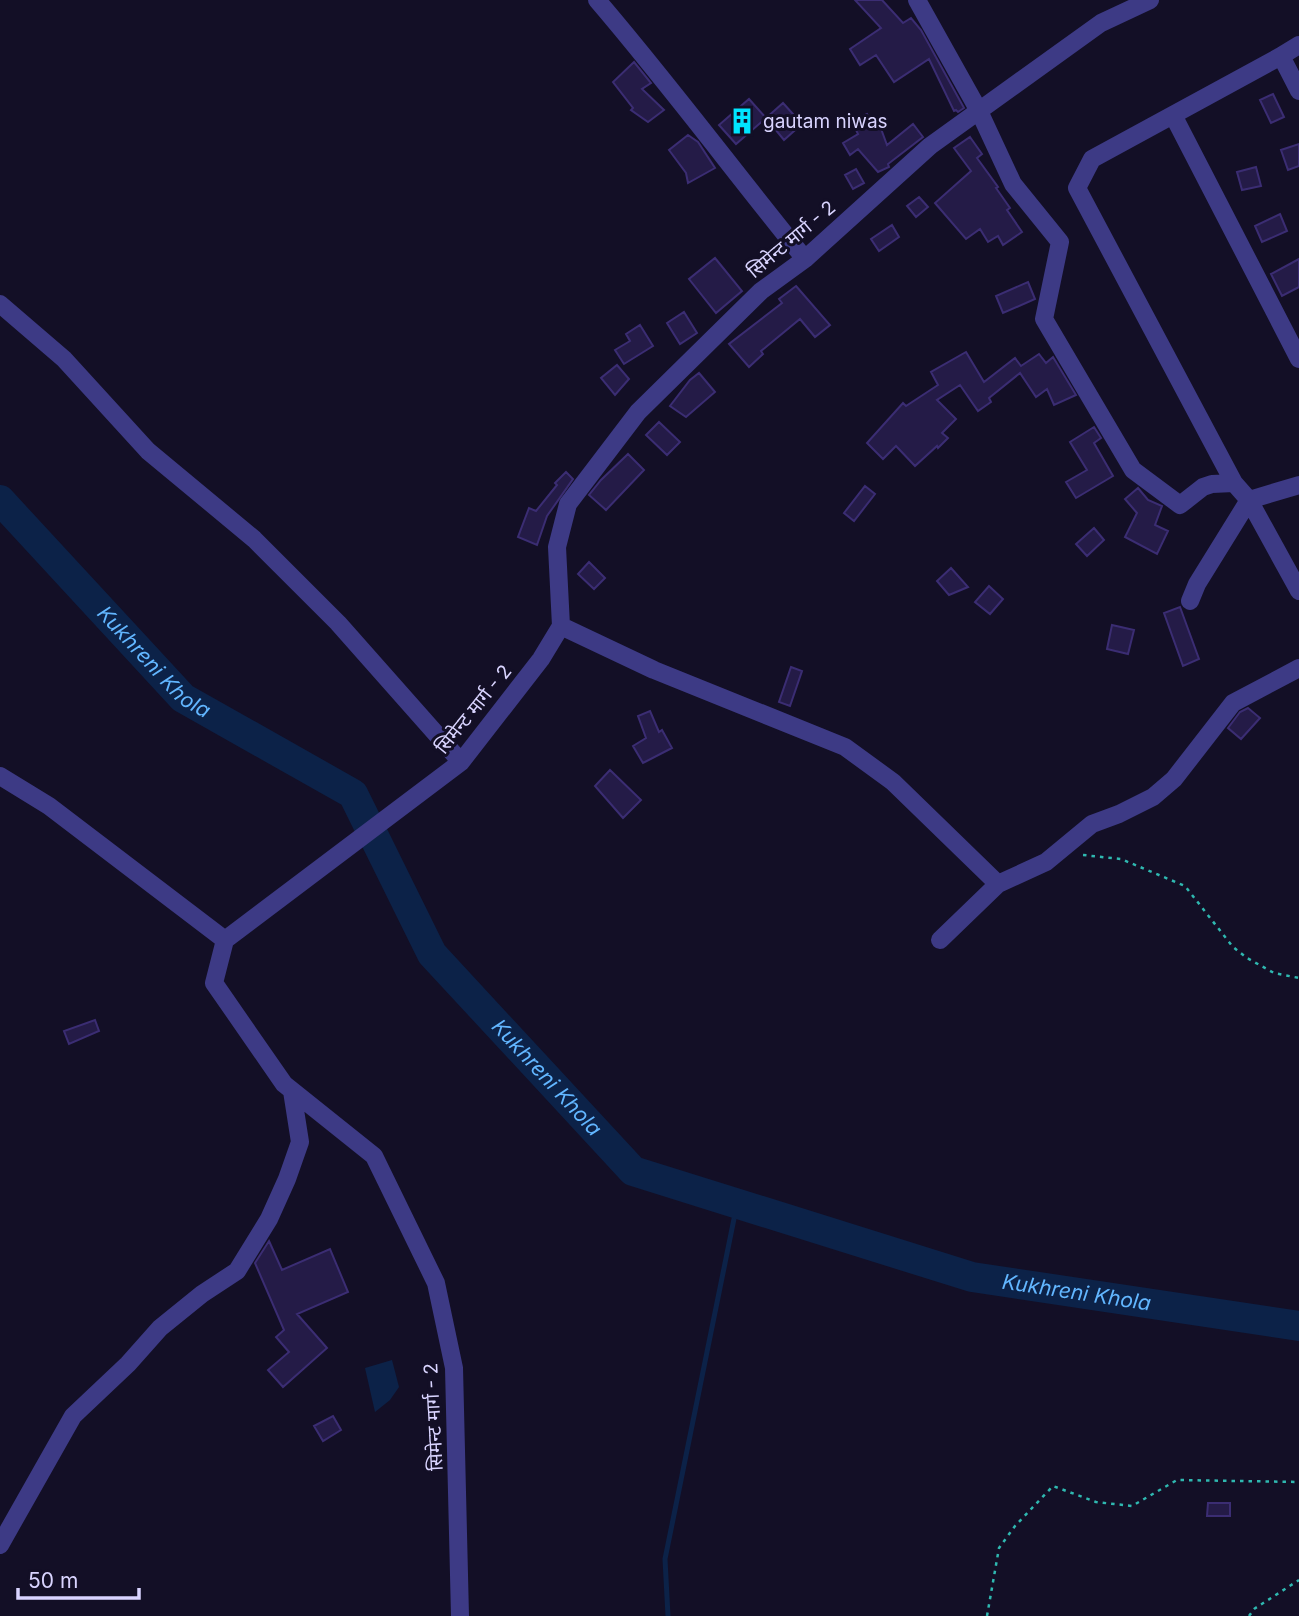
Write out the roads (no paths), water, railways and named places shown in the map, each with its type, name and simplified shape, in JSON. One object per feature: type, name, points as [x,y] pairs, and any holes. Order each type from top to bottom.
[{"type":"street","points":[[597,0],[651,63],[805,259]]},
{"type":"street","points":[[917,0],[979,111],[1013,184],[1060,242],[1044,319],[1133,470],[1180,505],[1203,487],[1234,483]]},
{"type":"street","name":"सिमेन्ट मार्ग - 2","points":[[460,1616],[454,1368],[436,1283],[374,1156],[284,1084],[214,983],[225,940],[461,762],[541,659],[561,626],[557,547],[568,504],[638,412],[761,291],[805,259],[930,146],[1101,23],[1150,0]]},
{"type":"street","points":[[1299,45],[1092,159],[1077,188],[1234,483],[1249,500],[1299,591]]},
{"type":"street","points":[[1281,55],[1299,91]]},
{"type":"street","points":[[1173,115],[1299,359]]},
{"type":"street","points":[[0,304],[64,359],[148,451],[254,539],[338,623],[461,762]]},
{"type":"street","points":[[1190,601],[1197,584],[1249,500],[1299,485]]},
{"type":"street","points":[[561,626],[654,670],[845,747],[893,782],[998,884]]},
{"type":"street","points":[[940,940],[998,884],[1046,863],[1092,824],[1153,797],[1174,779],[1233,703],[1299,668]]},
{"type":"street","points":[[0,776],[49,806],[225,940]]},
{"type":"street","points":[[0,1545],[73,1416],[128,1364],[160,1328],[202,1294],[237,1272],[269,1219],[300,1142],[292,1091]]},
{"type":"water","points":[[392,1360],[399,1387],[390,1400],[375,1412],[365,1368]]},
{"type":"waterway","name":"Kukhreni Khola","points":[[0,500],[183,698],[353,794],[432,954],[633,1171],[972,1277],[1299,1326]]},
{"type":"waterway","points":[[668,1616],[665,1559],[737,1204]]},
{"type":"place","name":"gautam niwas","points":[[742,121]]}]
